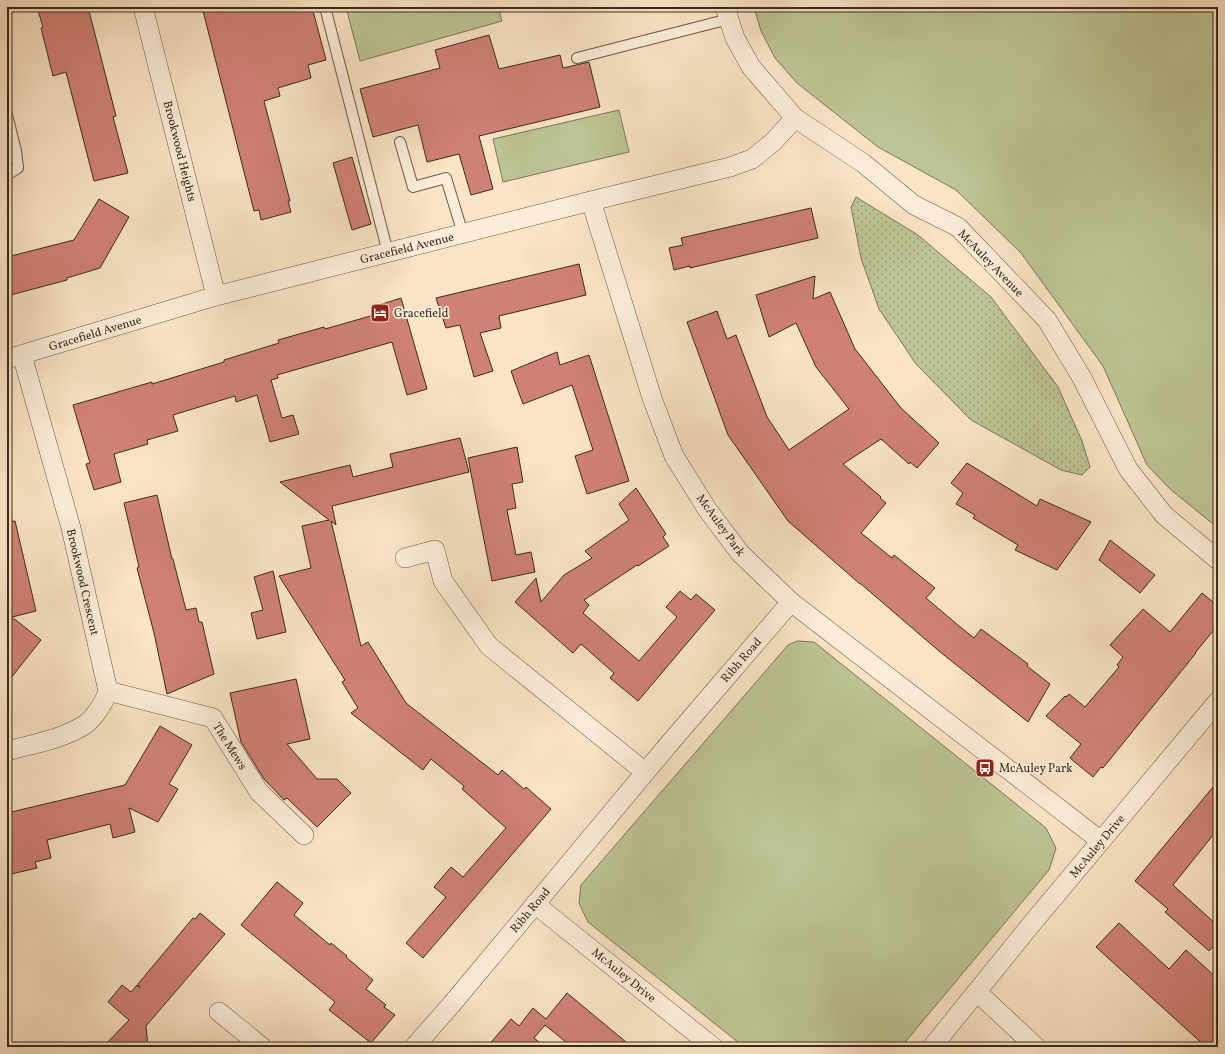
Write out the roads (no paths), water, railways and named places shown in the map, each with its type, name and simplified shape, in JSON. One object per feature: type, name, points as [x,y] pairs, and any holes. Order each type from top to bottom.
[{"type":"street","name":"Brookwood Heights","points":[[143,7],[216,296]]},
{"type":"street","name":"McAuley Avenue","points":[[727,13],[735,38],[751,67],[795,118],[863,163],[914,205],[958,227],[1047,320],[1082,378],[1128,469],[1164,515],[1218,560]]},
{"type":"street","name":"Gracefield Avenue","points":[[14,357],[216,296],[730,167],[752,159],[773,142],[795,118]]},
{"type":"street","name":"McAuley Park","points":[[591,201],[652,398],[674,456],[707,510],[740,553],[791,602],[1101,841]]},
{"type":"street","name":"Brookwood Crescent","points":[[14,357],[71,528],[108,691]]},
{"type":"street","points":[[405,558],[435,550],[443,581],[490,646],[645,772]]},
{"type":"street","name":"Ribh Road","points":[[414,1047],[645,772],[791,602]]},
{"type":"street","points":[[7,751],[61,736],[87,723],[105,701],[108,691]]},
{"type":"street","name":"The Mews","points":[[108,691],[213,718],[259,792],[304,835]]},
{"type":"street","name":"McAuley Drive","points":[[932,1047],[1218,701]]},
{"type":"street","name":"McAuley Drive","points":[[535,904],[713,1047]]},
{"type":"street","points":[[977,992],[1036,1047]]},
{"type":"street","points":[[219,1012],[262,1047]]},
{"type":"lane","points":[[325,7],[388,252]]},
{"type":"lane","points":[[577,58],[727,13]]},
{"type":"lane","points":[[7,115],[16,151],[18,168],[7,175]]},
{"type":"lane","points":[[400,142],[413,187],[446,178],[463,234]]},
{"type":"place","name":"Gracefield","points":[[380,313]]},
{"type":"place","name":"McAuley Park","points":[[985,768]]}]
